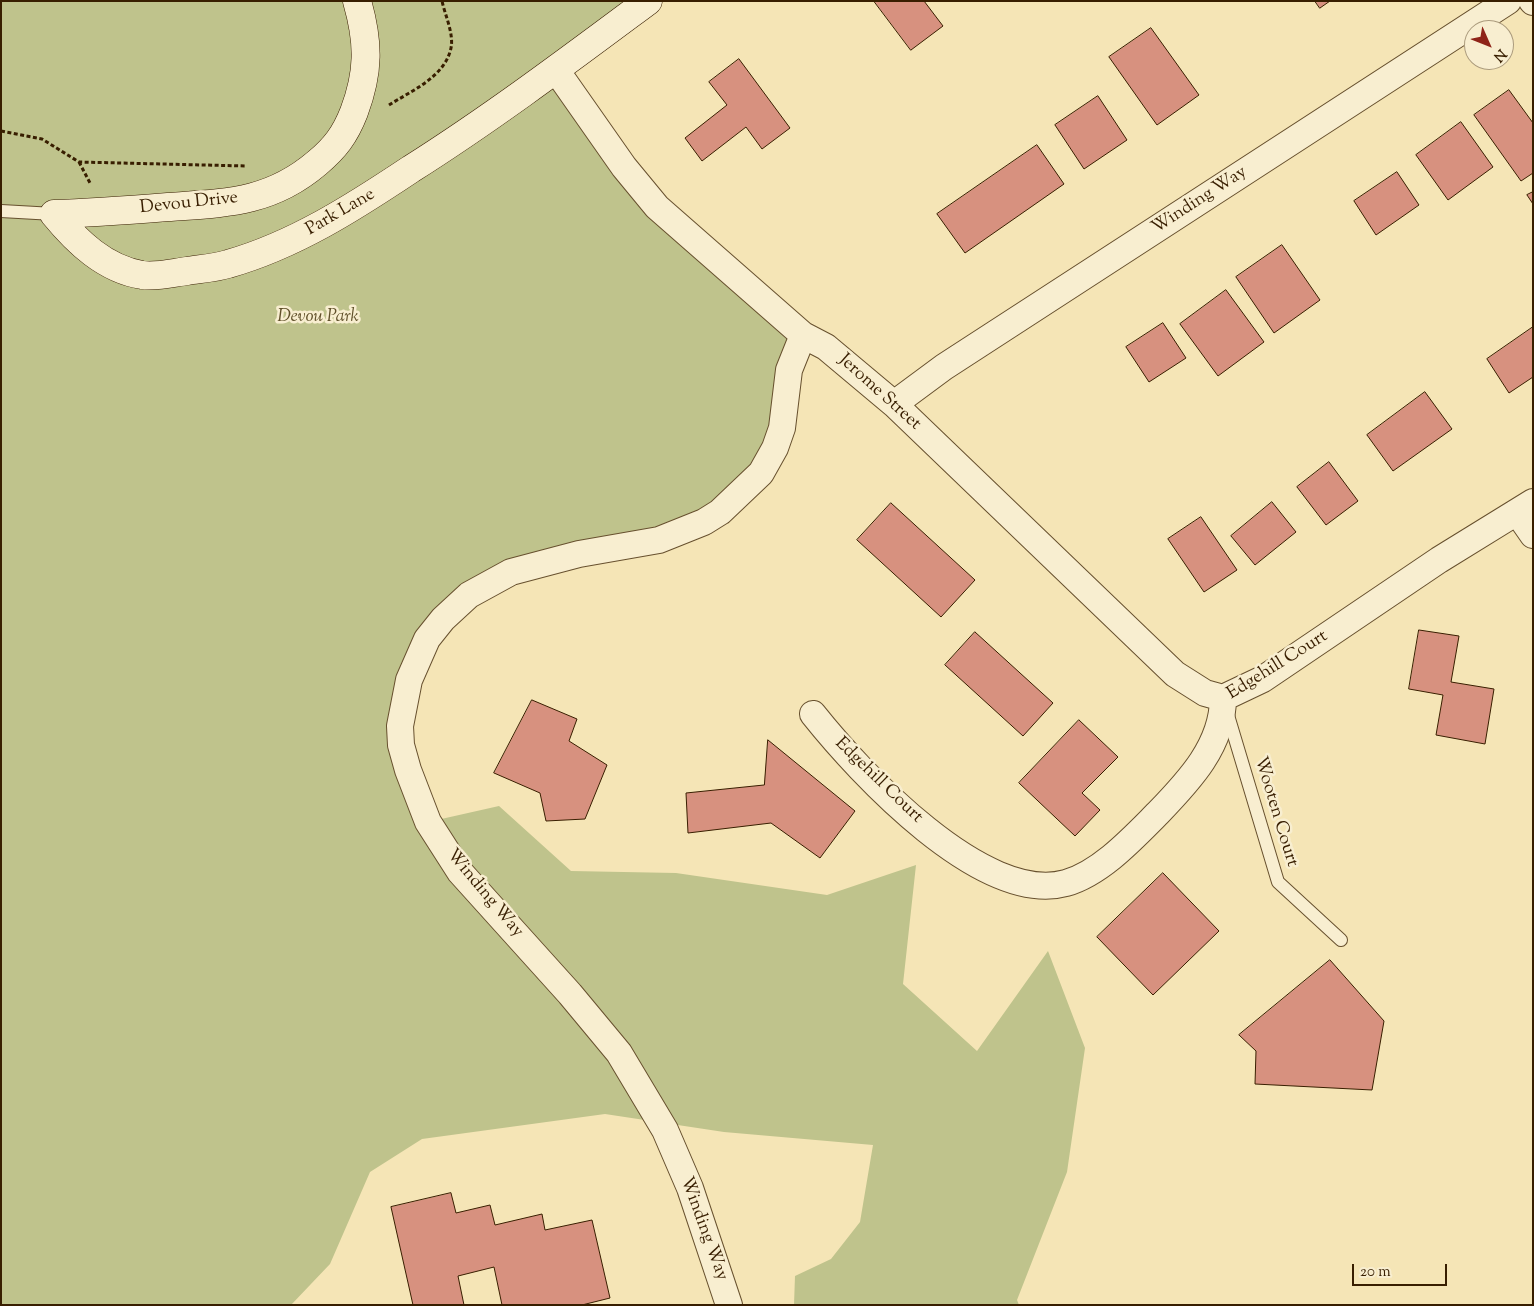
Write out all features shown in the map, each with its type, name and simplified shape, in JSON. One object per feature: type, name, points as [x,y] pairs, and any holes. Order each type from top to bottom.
[{"type":"street","name":"Devou Drive","points":[[54,214],[230,202],[272,192],[297,180],[336,146],[348,129],[362,92],[367,66],[361,15],[357,1]]},
{"type":"street","name":"Park Lane","points":[[54,214],[87,250],[109,263],[141,275],[155,276],[226,265],[267,251],[298,238],[379,190],[474,129],[648,1]]},
{"type":"street","name":"Winding Way","points":[[894,404],[944,367],[1508,1]]},
{"type":"street","name":"Jerome Street","points":[[556,70],[624,167],[657,207],[803,335],[826,346],[894,404],[1176,674],[1205,693],[1223,698]]},
{"type":"street","name":"Winding Way","points":[[729,1305],[690,1188],[665,1130],[619,1053],[570,994],[460,872],[428,822],[408,770],[401,745],[400,726],[409,680],[428,639],[443,619],[469,595],[511,572],[579,554],[659,540],[704,522],[720,512],[761,473],[775,448],[782,428],[789,370],[803,335]]},
{"type":"street","name":"Edgehill Court","points":[[813,714],[834,741],[892,800],[968,860],[994,874],[1035,886],[1064,883],[1080,878],[1124,847],[1186,784],[1210,750],[1223,715],[1223,698],[1263,679],[1439,560],[1525,507]]},
{"type":"street","points":[[1525,507],[1533,535]]},
{"type":"lane","points":[[1,211],[54,214]]},
{"type":"lane","name":"Wooten Court","points":[[1223,698],[1278,882],[1341,940]]},
{"type":"path","points":[[385,107],[429,80],[447,59],[451,46],[442,1]]},
{"type":"path","points":[[1,131],[42,139],[79,162],[251,166]]},
{"type":"path","points":[[79,162],[92,187]]},
{"type":"green space","name":"Devou Park","points":[[1,1],[648,1],[556,70],[624,167],[803,335],[782,428],[720,512],[579,554],[443,619],[400,726],[428,822],[499,806],[571,871],[676,873],[827,895],[916,865],[903,984],[977,1051],[1048,951],[1085,1048],[1067,1172],[1017,1300],[1019,1305],[794,1305],[795,1276],[831,1259],[860,1222],[873,1145],[724,1132],[605,1114],[422,1139],[370,1172],[330,1264],[291,1305],[1,1305]]},
{"type":"building","points":[[874,1],[924,1],[943,26],[911,50]]},
{"type":"building","points":[[1315,1],[1330,1],[1320,8]]},
{"type":"building","points":[[1151,28],[1199,95],[1157,125],[1109,57]]},
{"type":"building","points":[[739,59],[790,128],[762,149],[746,127],[702,161],[685,138],[727,105],[709,82]]},
{"type":"building","points":[[1509,90],[1533,123],[1533,173],[1521,181],[1474,115]]},
{"type":"building","points":[[1098,96],[1127,140],[1084,169],[1055,125]]},
{"type":"building","points":[[1461,122],[1493,167],[1448,200],[1416,155]]},
{"type":"building","points":[[1037,145],[1064,184],[965,253],[937,214]]},
{"type":"building","points":[[1397,172],[1419,205],[1376,235],[1354,201]]},
{"type":"building","points":[[1533,192],[1533,204],[1527,195]]},
{"type":"building","points":[[1282,245],[1320,300],[1274,333],[1236,277]]},
{"type":"building","points":[[1226,290],[1264,342],[1218,376],[1180,324]]},
{"type":"building","points":[[1163,323],[1186,358],[1149,382],[1126,347]]},
{"type":"building","points":[[1533,327],[1533,377],[1509,393],[1487,359]]},
{"type":"building","points":[[1425,392],[1452,429],[1393,471],[1367,435]]},
{"type":"building","points":[[1329,462],[1358,501],[1326,525],[1297,487]]},
{"type":"building","points":[[1272,502],[1296,532],[1255,565],[1231,536]]},
{"type":"building","points":[[891,503],[975,580],[941,617],[857,540]]},
{"type":"building","points":[[1201,517],[1237,570],[1204,592],[1168,539]]},
{"type":"building","points":[[1419,630],[1459,636],[1451,682],[1494,689],[1485,744],[1436,735],[1443,695],[1409,689]]},
{"type":"building","points":[[975,632],[1053,703],[1023,736],[945,665]]},
{"type":"building","points":[[532,700],[577,719],[569,741],[607,765],[585,819],[546,821],[540,793],[494,773]]},
{"type":"building","points":[[1079,720],[1118,757],[1082,793],[1100,810],[1075,836],[1019,783]]},
{"type":"building","points":[[768,740],[855,811],[820,858],[771,823],[688,833],[686,793],[764,785]]},
{"type":"building","points":[[1163,873],[1219,931],[1153,995],[1097,937]]},
{"type":"building","points":[[1330,960],[1384,1021],[1372,1090],[1255,1084],[1256,1051],[1239,1035]]},
{"type":"building","points":[[451,1193],[456,1213],[490,1205],[495,1225],[542,1214],[545,1230],[592,1220],[610,1298],[582,1305],[502,1305],[494,1267],[458,1276],[464,1305],[413,1305],[391,1207]]}]
